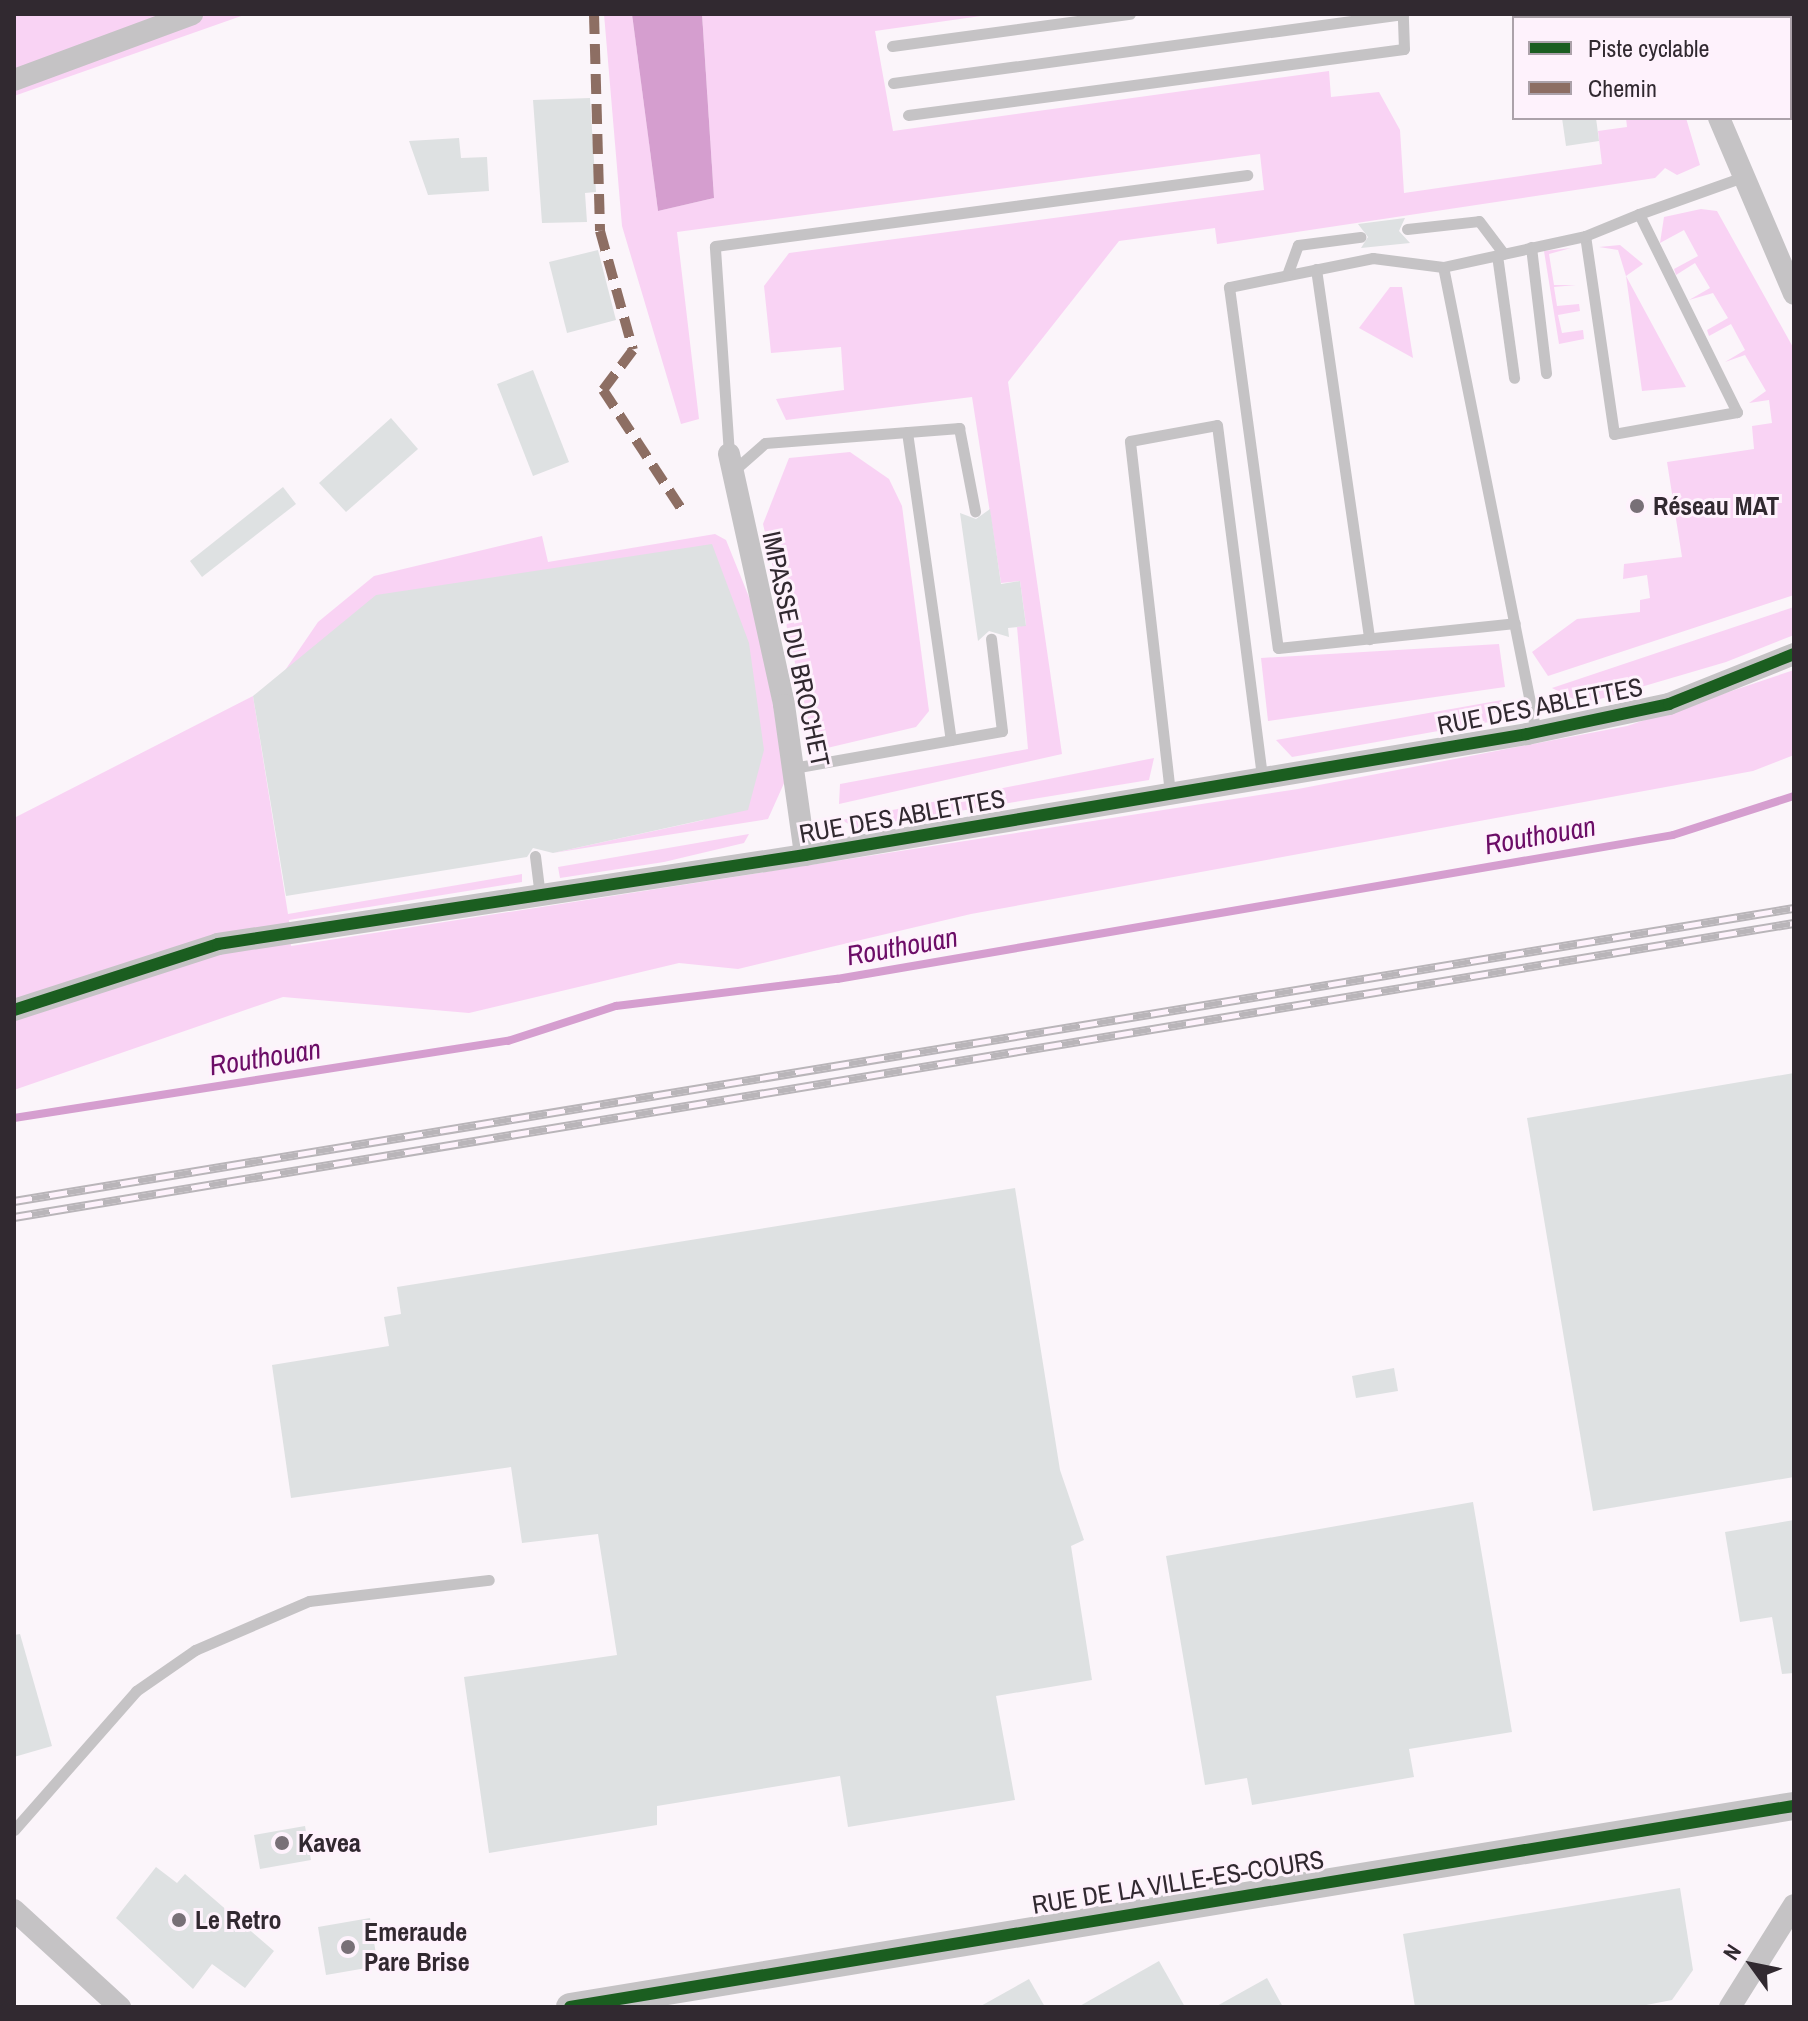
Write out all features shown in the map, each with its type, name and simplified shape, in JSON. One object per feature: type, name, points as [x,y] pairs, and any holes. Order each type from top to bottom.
[{"type":"street","points":[[14,80],[192,14]]},
{"type":"street","points":[[1720,120],[1740,178],[1794,294]]},
{"type":"street","name":"IMPASSE DU BROCHET","points":[[730,463],[793,768],[805,855]]},
{"type":"street","name":"RUE DES ABLETTES","points":[[14,1010],[218,944],[805,855],[1536,732],[1669,704],[1794,654]]},
{"type":"street","name":"RUE DE LA VILLE-ES-COURS","points":[[570,2007],[635,2002],[1794,1806]]},
{"type":"street","points":[[1730,2007],[1794,1905]]},
{"type":"street","points":[[14,1910],[120,2007]]},
{"type":"lane","points":[[892,46],[1130,14]]},
{"type":"lane","points":[[893,83],[1403,15],[1404,49],[908,115]]},
{"type":"lane","points":[[975,511],[959,428],[765,443],[730,463],[715,246],[1247,175]]},
{"type":"lane","points":[[1515,623],[1278,648],[1229,287],[1373,258],[1443,267],[1585,236],[1740,178]]},
{"type":"lane","points":[[1585,236],[1614,434],[1737,412],[1639,214]]},
{"type":"lane","points":[[1407,229],[1479,221],[1500,254],[1514,378]]},
{"type":"lane","points":[[1287,275],[1298,245],[1360,237]]},
{"type":"lane","points":[[1531,247],[1546,373]]},
{"type":"lane","points":[[1443,267],[1536,732]]},
{"type":"lane","points":[[1316,269],[1369,639]]},
{"type":"lane","points":[[1170,793],[1130,441],[1217,425],[1262,777]]},
{"type":"lane","points":[[907,432],[951,740]]},
{"type":"lane","points":[[793,768],[1002,731],[991,639]]},
{"type":"lane","points":[[535,856],[540,897]]},
{"type":"lane","points":[[14,1830],[136,1691],[195,1650],[309,1601],[489,1580]]},
{"type":"shaded area","points":[[14,14],[247,14],[14,96]]},
{"type":"shaded area","points":[[604,14],[632,14],[658,211],[714,198],[702,14],[995,14],[875,31],[893,131],[1329,71],[1331,97],[1379,92],[1400,130],[1404,193],[1602,164],[1598,131],[1627,127],[1626,120],[1687,120],[1700,165],[1677,175],[1665,168],[1655,178],[1217,244],[1215,228],[1119,241],[1008,382],[1062,754],[839,804],[840,784],[1028,749],[1017,627],[1026,625],[1020,581],[1001,583],[972,397],[786,420],[776,399],[844,390],[841,347],[771,353],[764,286],[789,253],[1264,190],[1260,154],[677,232],[699,419],[681,424],[622,226]]},
{"type":"shaded area","points":[[632,14],[702,14],[714,198],[658,211]]},
{"type":"shaded area","points":[[1701,209],[1717,211],[1794,349],[1794,595],[1548,676],[1532,652],[1577,619],[1640,612],[1640,600],[1650,598],[1647,575],[1623,579],[1624,564],[1682,557],[1667,462],[1754,449],[1752,426],[1772,423],[1769,400],[1749,403],[1766,391],[1745,355],[1725,362],[1745,350],[1731,324],[1709,336],[1707,330],[1728,318],[1713,293],[1689,300],[1710,288],[1695,263],[1676,275],[1674,269],[1698,256],[1684,230],[1660,243],[1664,217]]},
{"type":"shaded area","points":[[1620,245],[1643,264],[1626,276],[1618,250],[1599,247]]},
{"type":"shaded area","points":[[1571,248],[1549,254],[1554,285],[1576,285],[1554,287],[1557,306],[1579,304],[1580,311],[1558,315],[1562,333],[1583,330],[1584,339],[1559,344],[1544,251]]},
{"type":"shaded area","points":[[1626,276],[1686,387],[1642,391]]},
{"type":"shaded area","points":[[1390,287],[1402,287],[1413,358],[1359,328]]},
{"type":"shaded area","points":[[850,452],[889,479],[902,506],[929,711],[916,727],[827,748],[813,741],[763,524],[789,458]]},
{"type":"shaded area","points":[[715,534],[726,540],[755,612],[773,704],[785,781],[768,819],[553,853],[704,820],[725,791],[275,685],[318,622],[374,576],[542,536],[548,562]]},
{"type":"shaded area","points":[[1794,607],[1794,635],[1726,662],[1583,704],[1552,688]]},
{"type":"shaded area","points":[[1499,644],[1505,687],[1268,721],[1261,658]]},
{"type":"shaded area","points":[[1794,670],[1794,755],[1753,771],[971,914],[738,969],[679,963],[469,1013],[283,997],[14,1090],[14,818],[253,696],[288,914],[522,874],[522,882],[289,920],[291,946],[1298,789],[1627,726]]},
{"type":"shaded area","points":[[1502,700],[1489,722],[1292,757],[1276,740]]},
{"type":"shaded area","points":[[1154,758],[1149,780],[855,828],[842,820]]},
{"type":"shaded area","points":[[749,834],[744,843],[664,862],[560,878],[558,867]]},
{"type":"building","points":[[590,98],[596,192],[585,193],[587,222],[542,223],[533,100]]},
{"type":"building","points":[[1562,120],[1596,120],[1599,141],[1566,146]]},
{"type":"building","points":[[459,138],[461,158],[487,157],[489,191],[428,195],[409,141]]},
{"type":"building","points":[[1405,218],[1399,231],[1410,243],[1361,248],[1368,237],[1358,224]]},
{"type":"building","points":[[598,250],[616,320],[567,333],[549,262]]},
{"type":"building","points":[[533,370],[569,462],[533,476],[497,384]]},
{"type":"building","points":[[391,418],[418,449],[346,512],[319,483]]},
{"type":"building","points":[[283,487],[296,504],[202,577],[190,561]]},
{"type":"building","points":[[990,509],[1001,584],[1020,581],[1026,626],[1008,628],[1009,637],[989,631],[978,641],[960,513],[976,519]]},
{"type":"building","points":[[712,544],[749,643],[764,750],[748,810],[553,853],[533,848],[527,857],[286,896],[253,696],[376,595]]},
{"type":"building","points":[[1794,1073],[1794,1477],[1593,1511],[1527,1118]]},
{"type":"building","points":[[1015,1188],[1060,1470],[1084,1540],[1071,1546],[1092,1680],[996,1696],[1015,1800],[848,1827],[840,1776],[657,1806],[657,1825],[489,1853],[464,1677],[617,1655],[598,1534],[522,1543],[511,1467],[291,1498],[272,1365],[389,1346],[384,1317],[401,1314],[397,1287]]},
{"type":"building","points":[[1394,1368],[1398,1391],[1356,1398],[1352,1376]]},
{"type":"building","points":[[1473,1502],[1512,1732],[1409,1749],[1414,1777],[1252,1805],[1247,1778],[1205,1785],[1166,1556]]},
{"type":"building","points":[[1794,1520],[1794,1673],[1782,1674],[1772,1617],[1740,1622],[1725,1532]]},
{"type":"building","points":[[20,1634],[52,1746],[14,1757],[14,1635]]},
{"type":"building","name":"Kavea","points":[[305,1826],[311,1860],[260,1869],[254,1835]]},
{"type":"building","name":"Le Retro","points":[[156,1867],[177,1883],[185,1874],[274,1951],[245,1988],[212,1964],[193,1989],[116,1918]]},
{"type":"building","points":[[1680,1888],[1693,1970],[1672,2000],[1636,2007],[1415,2007],[1403,1934]]},
{"type":"building","name":"Emeraude Pare Brise","points":[[370,1918],[378,1966],[326,1975],[318,1927]]},
{"type":"building","points":[[1159,1961],[1185,2007],[1078,2007]]},
{"type":"building","points":[[1267,1978],[1283,2007],[1215,2007]]},
{"type":"building","points":[[1029,1979],[1045,2007],[979,2007]]},
{"type":"waterway","name":"Routhouan","points":[[14,1118],[508,1041],[616,1006],[837,979],[1673,835],[1794,796]]},
{"type":"railway","points":[[14,1201],[1794,908]]},
{"type":"railway","points":[[14,1217],[1794,923]]},
{"type":"marked path","points":[[594,14],[600,231],[633,350],[603,390],[684,513]]},
{"type":"cycle path","points":[[14,1010],[218,944],[805,855],[1527,734],[1669,704],[1794,654]]},
{"type":"cycle path","points":[[570,2007],[1794,1806]]},
{"type":"place","name":"Réseau MAT","points":[[1637,506]]},
{"type":"place","name":"Kavea","points":[[282,1843]]},
{"type":"place","name":"Le Retro","points":[[179,1920]]},
{"type":"place","name":"Emeraude Pare Brise","points":[[348,1947]]}]
